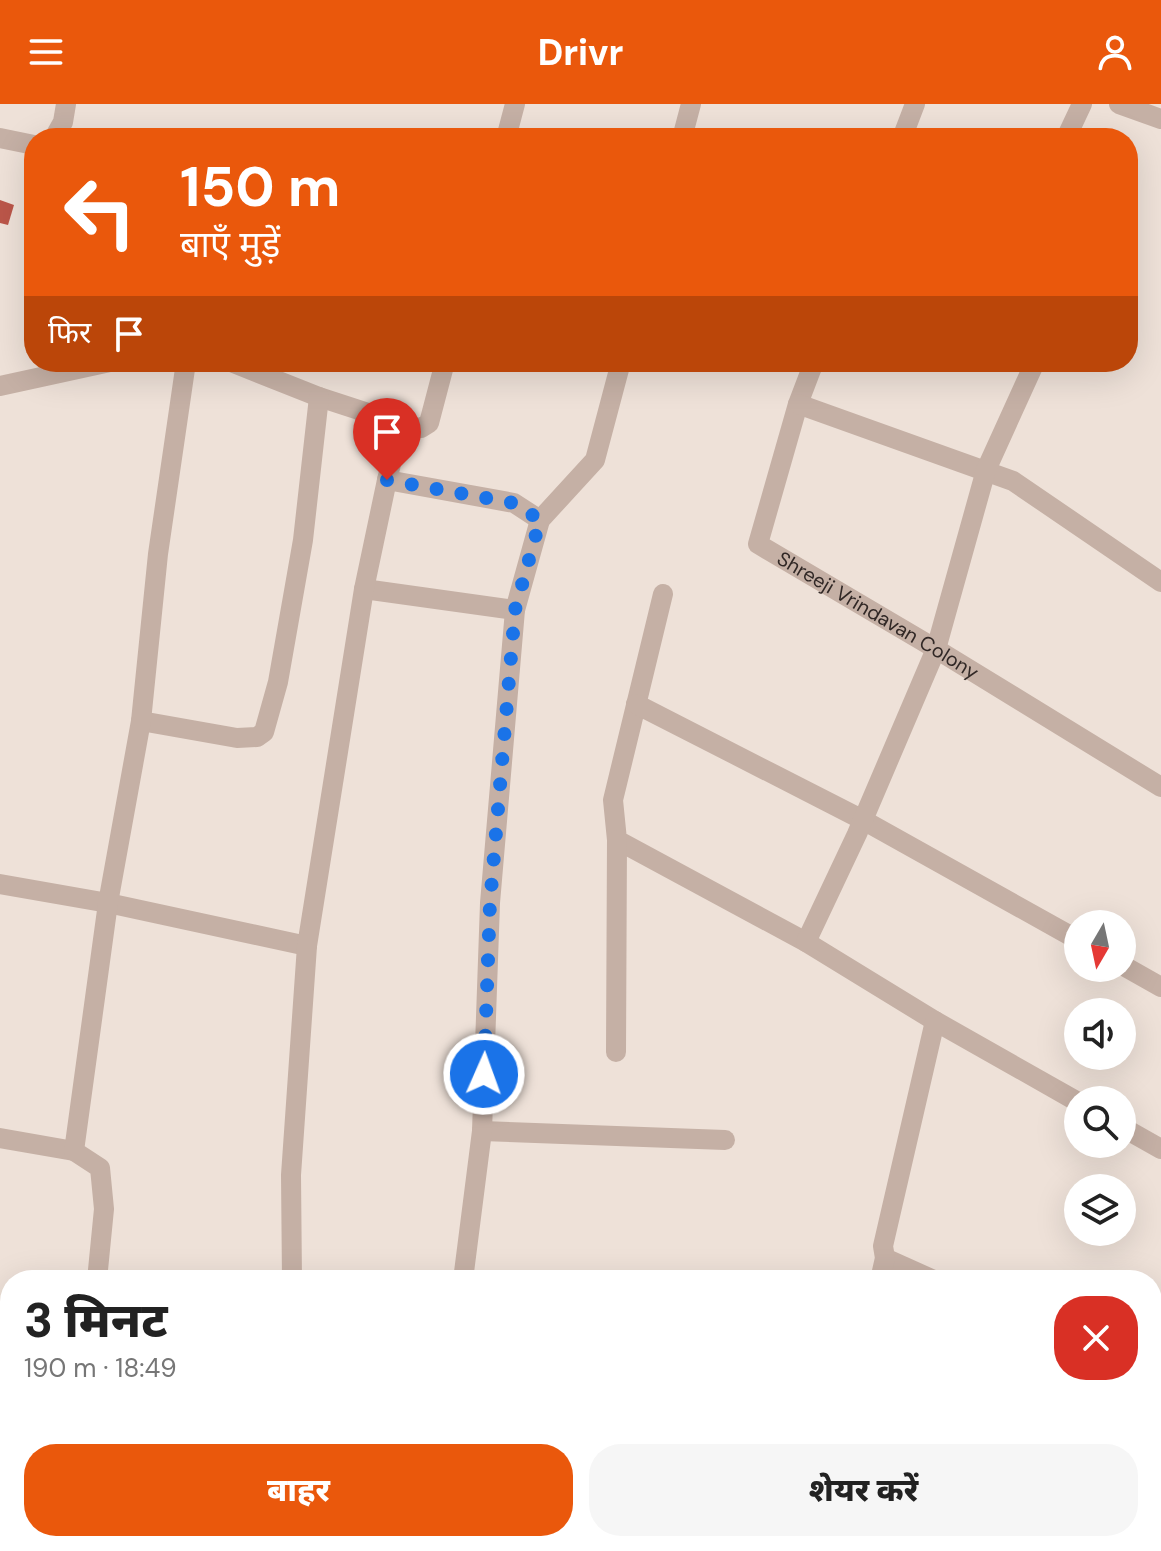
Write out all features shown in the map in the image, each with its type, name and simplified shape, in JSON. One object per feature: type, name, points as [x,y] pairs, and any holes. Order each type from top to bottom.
[{"type":"street","points":[[60,128],[66,104]]},
{"type":"street","points":[[509,128],[515,104]]},
{"type":"street","points":[[685,128],[691,104]]},
{"type":"street","points":[[906,128],[915,104]]},
{"type":"street","points":[[1071,128],[1082,104]]},
{"type":"street","points":[[1119,104],[1161,119]]},
{"type":"street","points":[[0,138],[24,143]]},
{"type":"street","points":[[0,386],[64,372]]},
{"type":"street","points":[[74,1151],[108,903],[141,721],[158,554],[185,372]]},
{"type":"street","points":[[256,372],[319,397],[421,428],[429,423],[442,372]]},
{"type":"street","points":[[464,1270],[482,1131],[490,903],[515,610],[540,520],[595,460],[618,372]]},
{"type":"street","name":"Shreeji Vrindavan Colony","points":[[810,372],[758,544],[1161,787]]},
{"type":"street","points":[[806,942],[863,820],[936,649],[986,470],[1030,372]]},
{"type":"street","points":[[141,721],[237,738],[257,737],[264,732],[278,682],[303,540],[319,397]]},
{"type":"street","points":[[798,404],[1013,481],[1161,582]]},
{"type":"street","points":[[292,1270],[291,1175],[307,946],[364,589],[401,424]]},
{"type":"street","points":[[387,480],[514,503],[540,520]]},
{"type":"street","points":[[364,589],[515,610]]},
{"type":"street","points":[[616,1052],[617,840],[613,800],[663,594]]},
{"type":"street","points":[[636,704],[863,820],[1064,932]]},
{"type":"street","points":[[617,840],[806,942],[935,1021],[1064,1094]]},
{"type":"street","points":[[0,884],[108,903],[307,946]]},
{"type":"street","points":[[1136,973],[1161,987]]},
{"type":"street","points":[[882,1270],[883,1246],[935,1021]]},
{"type":"street","points":[[482,1131],[725,1140]]},
{"type":"street","points":[[1136,1135],[1161,1149]]},
{"type":"street","points":[[0,1138],[74,1151],[100,1168],[104,1209],[98,1270]]},
{"type":"street","points":[[885,1258],[912,1270]]},
{"type":"building","points":[[0,200],[14,205],[8,225],[0,223]]},
{"type":"route","points":[[387,480],[514,503],[540,520],[515,610],[490,903],[484,1074]]}]
